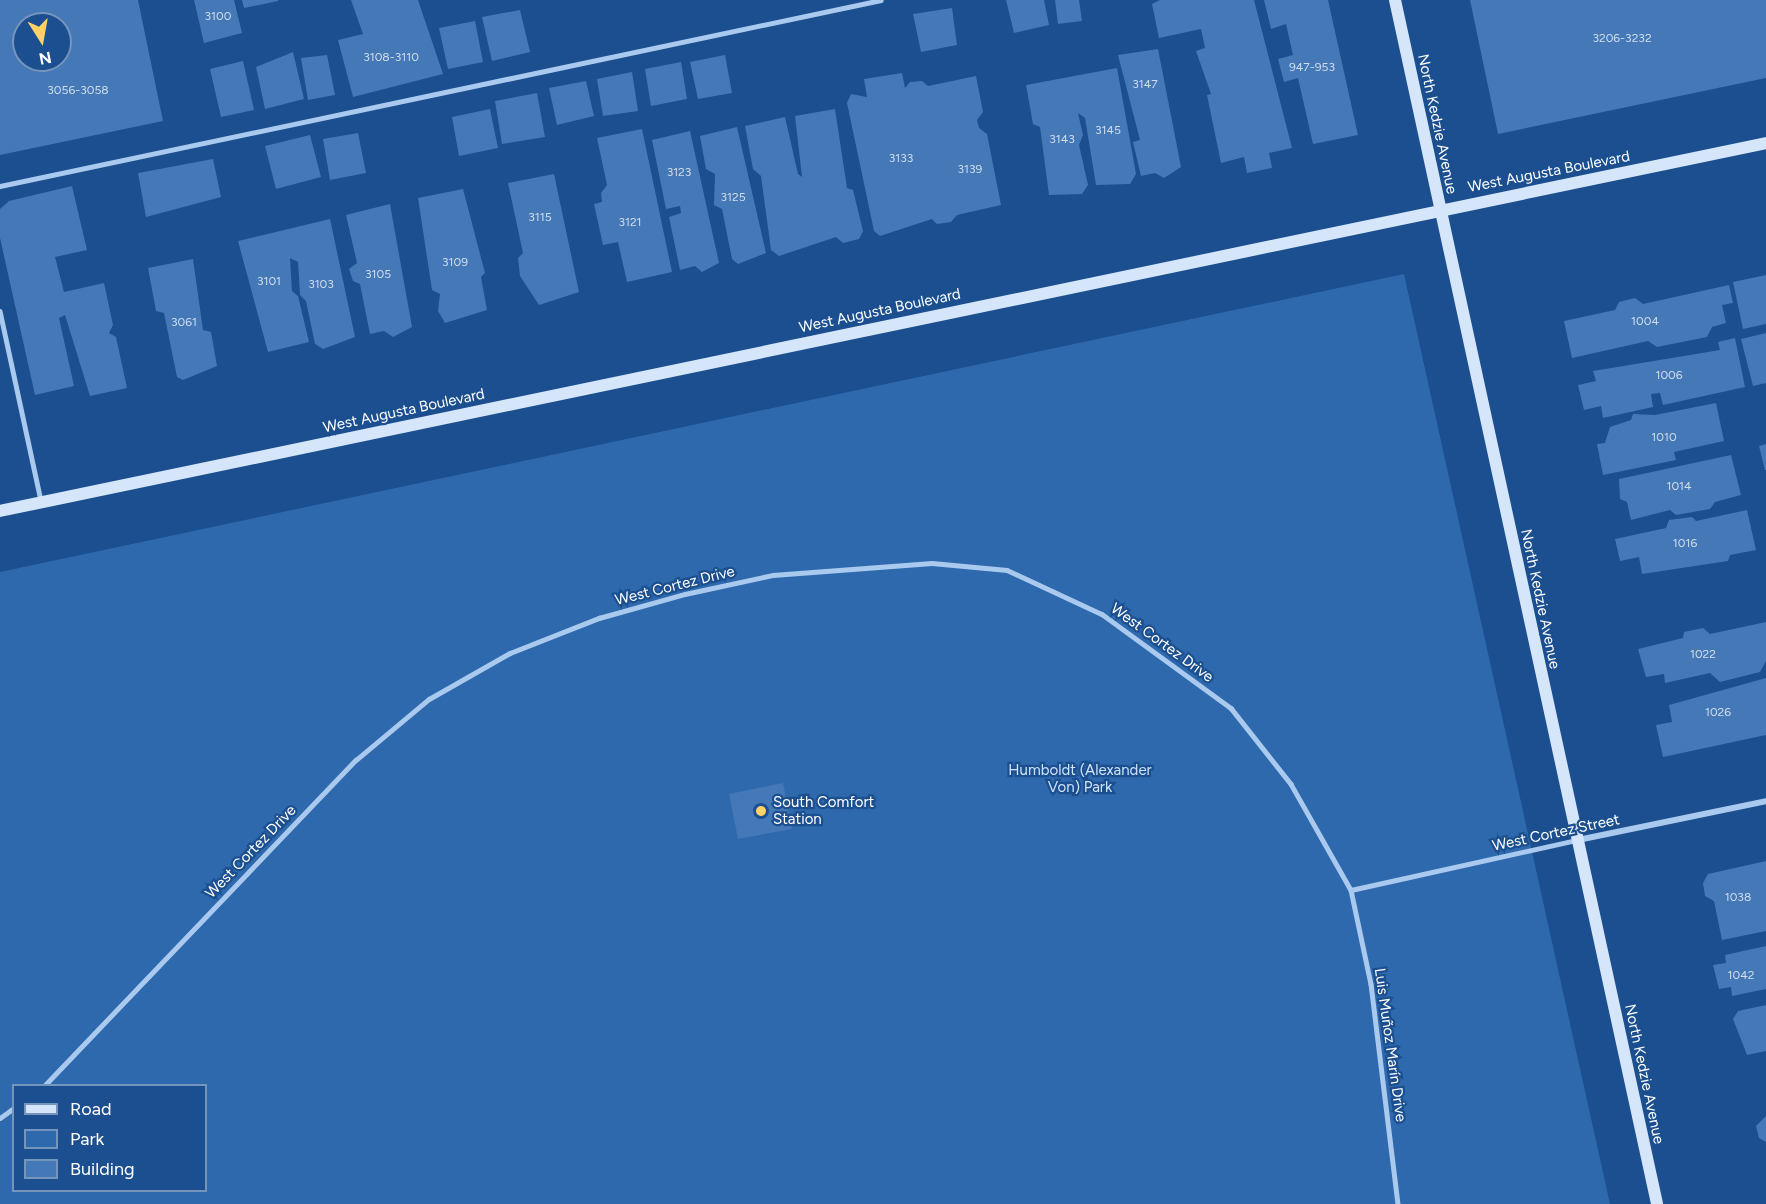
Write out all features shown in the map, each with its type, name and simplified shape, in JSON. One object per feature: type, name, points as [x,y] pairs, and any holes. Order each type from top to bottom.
[{"type":"street","name":"North Kedzie Avenue","points":[[1395,0],[1657,1204]]},
{"type":"street","name":"West Augusta Boulevard","points":[[0,511],[1440,209],[1766,145]]},
{"type":"street","name":"West Cortez Street","points":[[1578,840],[1766,801]]},
{"type":"lane","points":[[0,186],[881,0]]},
{"type":"lane","points":[[0,311],[41,502]]},
{"type":"lane","name":"West Cortez Drive","points":[[46,1084],[356,760],[429,699],[510,653],[599,618],[773,575],[932,563],[1007,570],[1102,614],[1231,708],[1291,784],[1351,890]]},
{"type":"lane","name":"West Cortez Street","points":[[1351,890],[1578,840]]},
{"type":"lane","name":"Luis Muñoz Marín Drive","points":[[1351,890],[1371,984],[1398,1204]]},
{"type":"green space","name":"Humboldt (Alexander Von) Park","points":[[1404,274],[1610,1204],[0,1204],[0,572]]},
{"type":"building","points":[[0,0],[138,0],[163,121],[0,155]]},
{"type":"building","points":[[194,0],[234,0],[242,33],[204,43]]},
{"type":"building","points":[[242,0],[278,0],[278,1],[244,8]]},
{"type":"building","points":[[351,0],[418,0],[443,74],[353,97],[338,40],[363,34]]},
{"type":"building","points":[[1006,0],[1044,0],[1049,25],[1014,33]]},
{"type":"building","points":[[1055,0],[1079,0],[1082,21],[1058,24]]},
{"type":"building","points":[[1160,0],[1254,0],[1292,148],[1269,153],[1272,168],[1247,173],[1244,157],[1221,163],[1207,95],[1211,94],[1196,51],[1205,48],[1201,29],[1159,38],[1152,4]]},
{"type":"building","points":[[1264,0],[1328,0],[1358,135],[1313,144],[1298,78],[1284,82],[1278,59],[1293,55],[1286,24],[1271,29]]},
{"type":"building","points":[[1470,0],[1766,0],[1766,78],[1498,134]]},
{"type":"building","points":[[952,8],[957,45],[921,52],[913,14]]},
{"type":"building","points":[[520,10],[530,52],[492,61],[482,17]]},
{"type":"building","points":[[475,21],[483,62],[448,69],[439,28]]},
{"type":"building","points":[[1158,49],[1181,167],[1164,178],[1155,173],[1141,176],[1133,142],[1140,140],[1118,55]]},
{"type":"building","points":[[293,52],[304,99],[265,109],[256,67]]},
{"type":"building","points":[[327,55],[335,95],[308,100],[301,58]]},
{"type":"building","points":[[725,55],[732,93],[698,99],[690,62]]},
{"type":"building","points":[[243,61],[254,110],[221,117],[210,69]]},
{"type":"building","points":[[681,62],[687,99],[651,106],[645,69]]},
{"type":"building","points":[[1117,68],[1136,174],[1130,184],[1096,185],[1085,118],[1078,113],[1083,135],[1079,145],[1088,185],[1082,194],[1049,195],[1040,127],[1033,124],[1026,85]]},
{"type":"building","points":[[632,72],[638,111],[603,116],[597,79]]},
{"type":"building","points":[[902,73],[905,88],[910,82],[922,81],[928,86],[976,76],[983,112],[977,120],[979,128],[987,134],[1001,205],[957,215],[951,222],[937,224],[932,219],[880,236],[874,231],[847,103],[851,94],[867,97],[864,79]]},
{"type":"building","points":[[586,81],[594,116],[557,125],[549,88]]},
{"type":"building","points":[[537,93],[545,137],[502,144],[495,101]]},
{"type":"building","points":[[490,109],[498,148],[459,156],[452,117]]},
{"type":"building","points":[[835,109],[847,188],[853,190],[863,231],[859,239],[843,243],[836,237],[779,256],[771,250],[761,176],[753,169],[745,126],[785,117],[798,174],[802,177],[795,116]]},
{"type":"building","points":[[737,127],[766,253],[738,264],[732,259],[722,209],[714,205],[715,174],[706,169],[700,136]]},
{"type":"building","points":[[642,129],[672,272],[627,282],[618,242],[603,245],[594,204],[602,202],[601,193],[607,185],[597,138]]},
{"type":"building","points":[[690,131],[719,263],[702,272],[695,266],[680,270],[669,217],[681,213],[680,206],[666,209],[652,140]]},
{"type":"building","points":[[358,133],[366,173],[330,180],[323,139]]},
{"type":"building","points":[[310,135],[321,177],[276,189],[265,146]]},
{"type":"building","points":[[213,159],[221,197],[146,217],[138,173]]},
{"type":"building","points":[[554,174],[579,292],[539,305],[520,276],[518,258],[523,253],[508,183]]},
{"type":"building","points":[[72,186],[87,250],[55,257],[64,292],[104,283],[113,325],[109,333],[116,337],[127,388],[90,396],[65,315],[59,318],[74,386],[35,395],[0,238],[0,209],[9,201]]},
{"type":"building","points":[[463,189],[485,273],[481,277],[487,310],[445,323],[438,311],[440,294],[432,290],[418,198]]},
{"type":"building","points":[[390,204],[412,327],[393,337],[384,331],[370,334],[360,284],[353,281],[349,269],[357,263],[346,215]]},
{"type":"building","points":[[330,219],[355,337],[323,349],[315,344],[306,301],[300,295],[298,262],[290,258],[292,291],[298,296],[309,342],[268,352],[238,241]]},
{"type":"building","points":[[193,259],[203,330],[211,332],[217,366],[183,380],[177,377],[164,313],[156,311],[148,268]]},
{"type":"building","points":[[1766,275],[1766,324],[1743,329],[1733,282]]},
{"type":"building","points":[[1729,285],[1733,303],[1722,305],[1726,323],[1712,327],[1707,337],[1657,347],[1648,341],[1572,358],[1564,321],[1615,310],[1619,302],[1635,298],[1643,304]]},
{"type":"building","points":[[1766,333],[1766,383],[1753,386],[1741,339]]},
{"type":"building","points":[[1735,338],[1745,387],[1663,405],[1660,393],[1651,394],[1653,407],[1603,418],[1601,406],[1584,410],[1578,385],[1596,381],[1593,371],[1720,350],[1718,342]]},
{"type":"building","points":[[1716,403],[1724,441],[1674,452],[1676,460],[1603,475],[1597,444],[1605,443],[1610,427],[1631,420],[1633,414],[1655,415]]},
{"type":"building","points":[[1766,444],[1766,470],[1765,470],[1759,446]]},
{"type":"building","points":[[1731,455],[1741,495],[1715,502],[1710,509],[1676,515],[1670,510],[1631,520],[1627,502],[1620,499],[1619,479]]},
{"type":"building","points":[[1747,510],[1756,550],[1730,555],[1728,561],[1642,574],[1639,557],[1620,561],[1615,539],[1666,528],[1669,520],[1692,517],[1696,521]]},
{"type":"building","points":[[1766,622],[1766,661],[1760,672],[1720,682],[1710,673],[1665,683],[1664,674],[1646,677],[1638,649],[1683,638],[1684,632],[1703,628],[1710,634]]},
{"type":"building","points":[[1766,678],[1766,735],[1663,757],[1656,725],[1672,722],[1669,705]]},
{"type":"building","name":"South Comfort Station","points":[[783,783],[792,829],[738,839],[729,794]]},
{"type":"building","points":[[1766,861],[1766,931],[1722,940],[1714,901],[1705,896],[1703,883],[1708,874]]},
{"type":"building","points":[[1766,946],[1766,989],[1732,996],[1731,987],[1719,989],[1713,965],[1726,963],[1725,955]]},
{"type":"building","points":[[1766,1005],[1766,1051],[1747,1055],[1733,1019],[1738,1011]]},
{"type":"building","points":[[1766,1116],[1766,1142],[1759,1138],[1756,1126]]},
{"type":"place","name":"South Comfort Station","points":[[761,811]]}]
